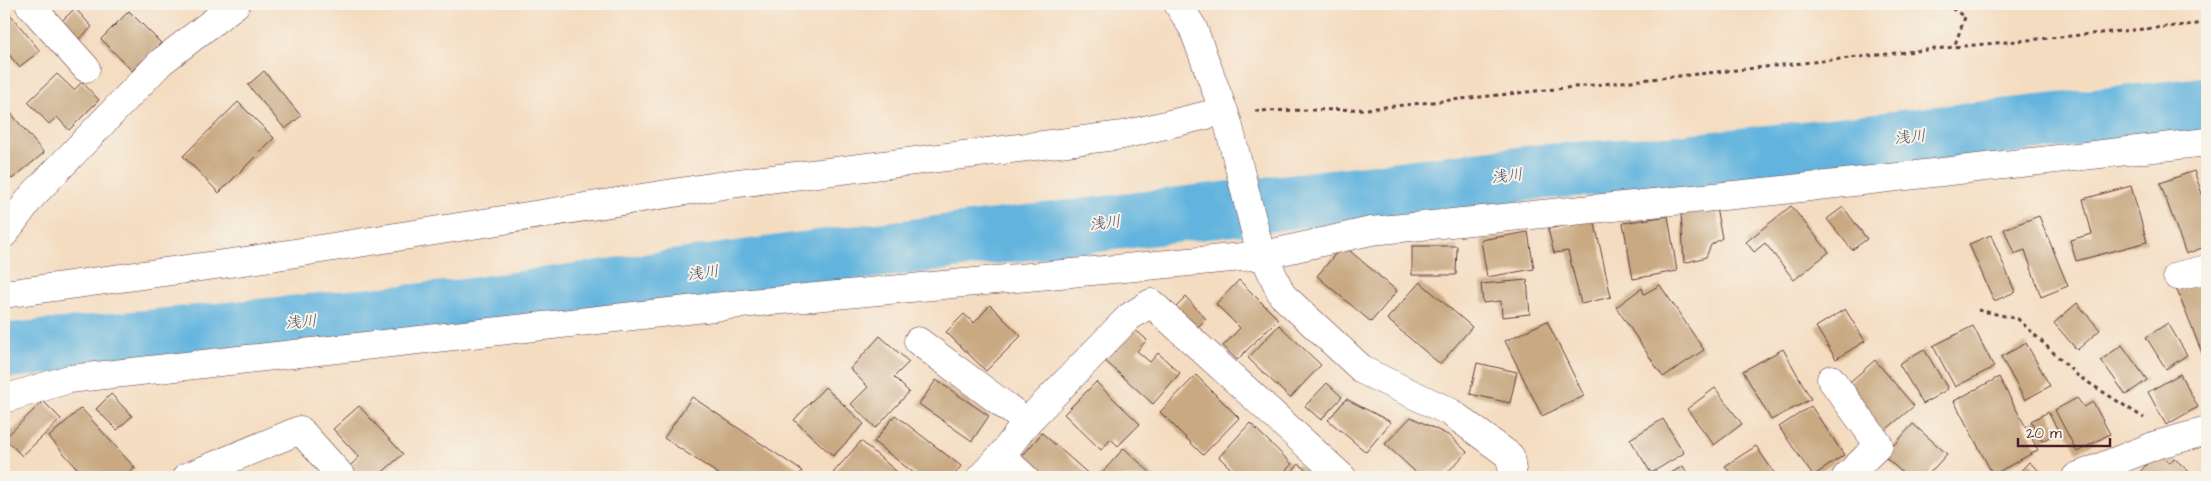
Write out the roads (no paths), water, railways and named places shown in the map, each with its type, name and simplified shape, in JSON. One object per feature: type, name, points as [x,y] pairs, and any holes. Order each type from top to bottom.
[{"type":"street","points":[[29,4],[86,68]]},
{"type":"street","points":[[4,234],[32,196],[161,62],[236,4]]},
{"type":"street","points":[[1178,4],[1193,28],[1226,117],[1261,249],[1282,295],[1364,371],[1450,412],[1510,456],[1513,477]]},
{"type":"street","points":[[4,294],[245,261],[730,184],[1123,134],[1226,117]]},
{"type":"street","points":[[4,399],[70,379],[750,302],[1261,249],[1371,231],[1774,191],[2207,142]]},
{"type":"street","points":[[2177,276],[2207,269]]},
{"type":"street","points":[[981,477],[1001,456],[1027,422],[1128,317],[1151,303],[1342,477]]},
{"type":"street","points":[[918,341],[1027,422]]},
{"type":"street","points":[[1831,380],[1879,445],[1846,477]]},
{"type":"street","points":[[187,477],[300,430],[342,477]]},
{"type":"street","points":[[2076,477],[2156,445],[2206,433]]},
{"type":"street","points":[[1001,456],[1024,477]]},
{"type":"waterway","name":"浅川","points":[[4,351],[460,307],[806,259],[1538,172],[1672,163],[2207,104]]}]
